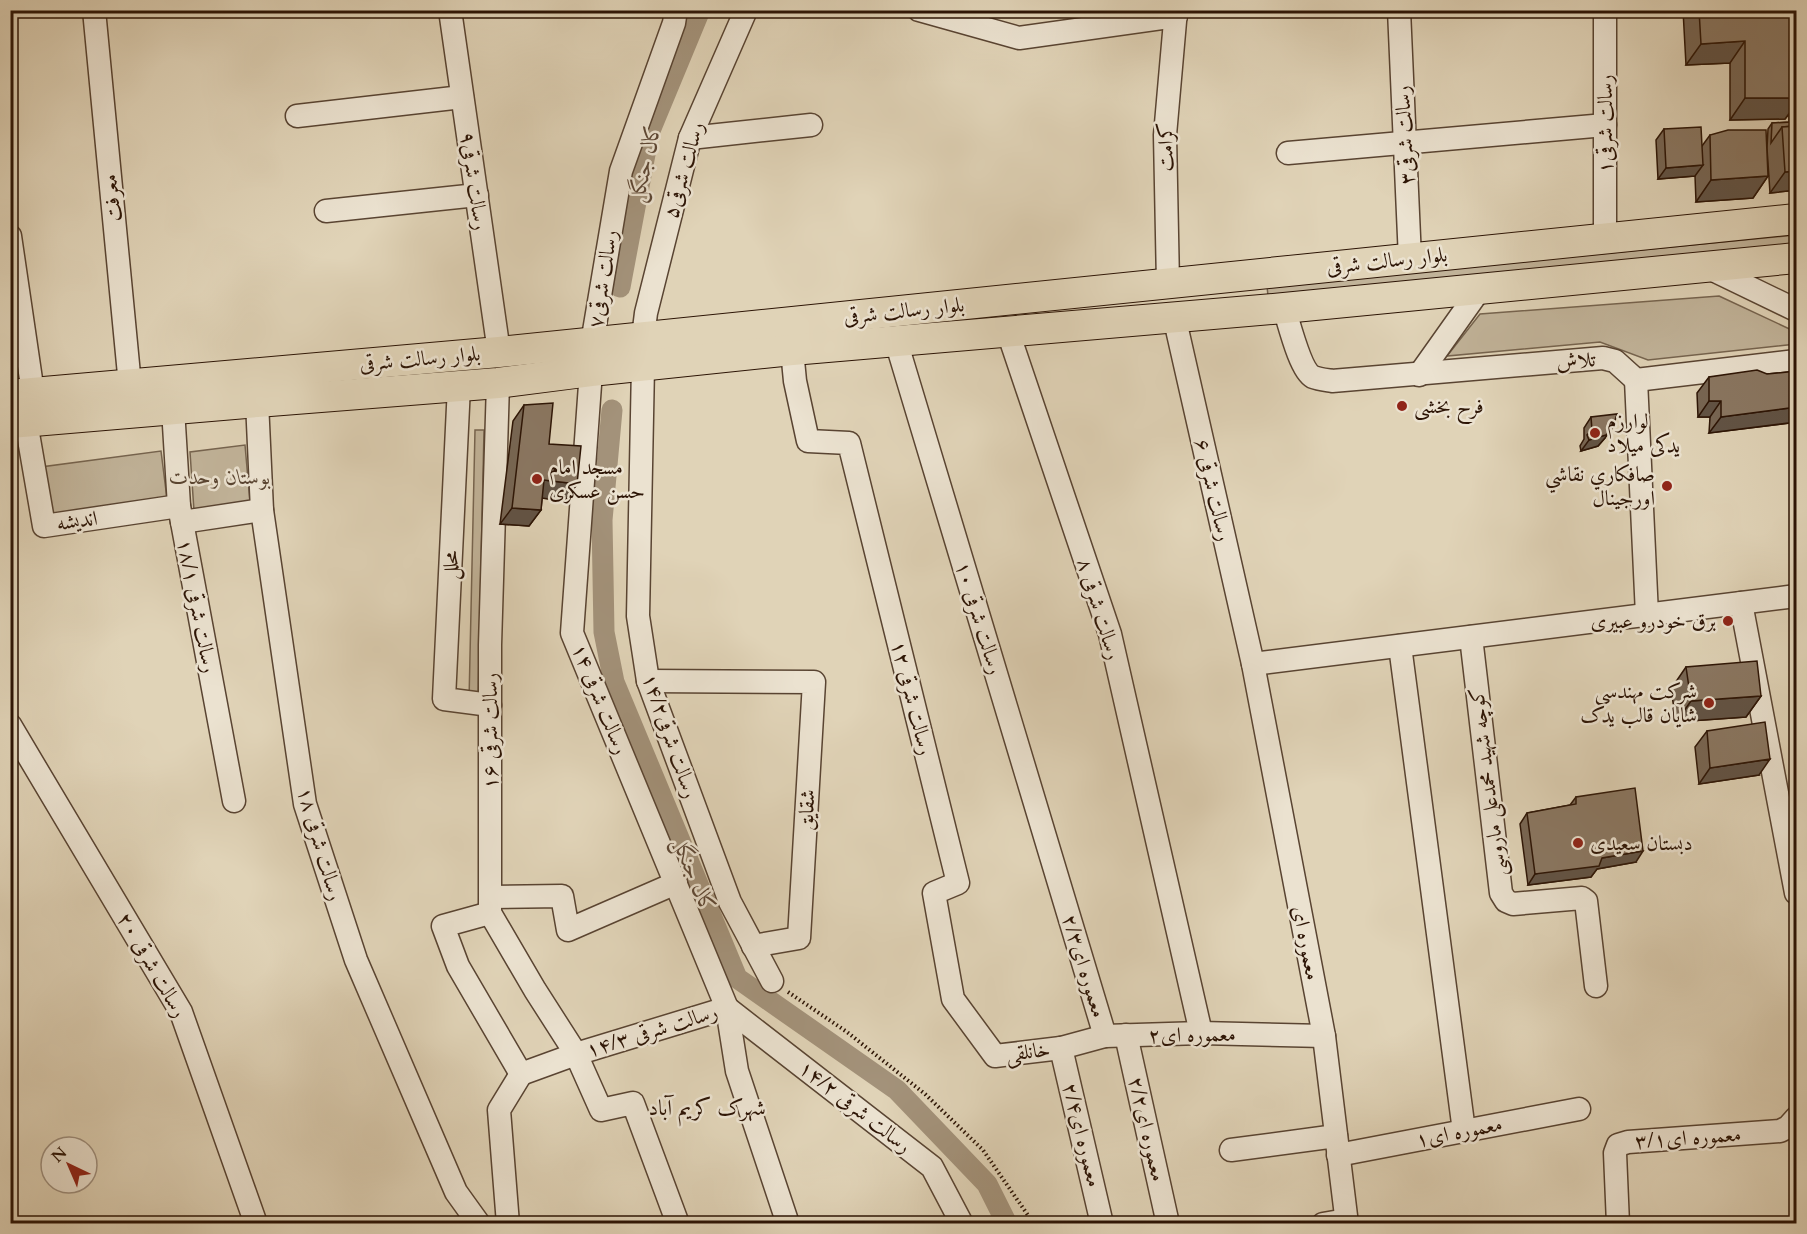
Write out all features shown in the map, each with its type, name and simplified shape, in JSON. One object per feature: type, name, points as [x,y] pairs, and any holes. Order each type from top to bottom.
[{"type":"main road","name":"بلوار رسالت شرقی","points":[[22,394],[499,352],[592,357],[643,352],[791,336],[1168,284],[1797,219]]},
{"type":"main road","name":"بلوار رسالت شرقی","points":[[791,336],[896,341],[1284,308],[1797,258]]},
{"type":"main road","name":"بلوار رسالت شرقی","points":[[18,423],[498,384],[592,357]]},
{"type":"street","name":"معرفت","points":[[94,10],[130,385]]},
{"type":"street","name":"رسالت شرقی۹","points":[[450,10],[499,352]]},
{"type":"street","name":"رسالت شرقی۷","points":[[592,357],[621,171],[674,23],[676,10]]},
{"type":"street","name":"رسالت شرقی۵","points":[[643,352],[646,313],[690,138],[746,10]]},
{"type":"street","points":[[919,10],[1019,38],[1176,13]]},
{"type":"street","name":"رسالت شرقی۳","points":[[1399,10],[1410,259]]},
{"type":"street","name":"رسالت شرقی۱","points":[[1605,10],[1605,238]]},
{"type":"street","name":"کرامت","points":[[1168,284],[1165,135],[1176,13]]},
{"type":"street","points":[[297,116],[462,96]]},
{"type":"street","points":[[690,138],[811,125]]},
{"type":"street","points":[[1288,153],[1605,125]]},
{"type":"street","points":[[326,211],[477,195]]},
{"type":"street","points":[[10,236],[22,394]]},
{"type":"street","points":[[1707,267],[1797,310]]},
{"type":"street","points":[[1419,375],[1480,289]]},
{"type":"street","name":"تلاش","points":[[1284,308],[1300,361],[1305,370],[1313,377],[1332,381],[1603,358],[1615,362],[1635,380]]},
{"type":"street","name":"رسالت شرقی ۶","points":[[1174,316],[1253,664]]},
{"type":"street","name":"رسالت شرقی ۸","points":[[1008,332],[1110,634],[1201,1033]]},
{"type":"street","name":"رسالت شرقی ۱۲","points":[[791,336],[795,381],[808,441],[849,443],[958,883],[934,893],[953,999],[994,1056]]},
{"type":"street","name":"رسالت شرقی ۱۰","points":[[896,341],[1062,895]]},
{"type":"street","name":"رسالت شرقی۱۴/۲","points":[[643,352],[638,616],[648,681],[730,902],[772,981]]},
{"type":"street","name":"رسالت شرقی ۱۴","points":[[592,357],[572,633],[727,1008],[737,1071],[788,1224]]},
{"type":"street","points":[[1647,615],[1635,380],[1797,361]]},
{"type":"street","name":"رسالت شرقی ۱۶","points":[[491,905],[490,705],[498,384]]},
{"type":"street","name":"محلل","points":[[459,386],[444,699],[490,705]]},
{"type":"street","name":"رسالت شرقی ۱۸","points":[[257,402],[262,510],[304,804],[356,960],[456,1192],[479,1224]]},
{"type":"street","name":"رسالت شرقی ۱۸/۱","points":[[173,409],[180,514],[234,801]]},
{"type":"street","name":"اندیشه","points":[[18,423],[44,526],[180,514]]},
{"type":"street","points":[[180,514],[262,510]]},
{"type":"street","points":[[1253,664],[1797,596]]},
{"type":"street","points":[[1741,603],[1797,893]]},
{"type":"street","name":"کوچه شهید محمدعلی ماروسی","points":[[1471,637],[1501,893],[1506,901],[1513,904],[1582,898],[1586,901],[1596,986]]},
{"type":"street","points":[[1400,646],[1464,1131]]},
{"type":"street","name":"معموره ای","points":[[1253,664],[1324,1036],[1347,1222]]},
{"type":"street","name":"شقایق","points":[[648,681],[814,682],[800,938],[753,946]]},
{"type":"street","name":"رسالت شرقی ۲۰","points":[[10,725],[181,1012],[256,1224]]},
{"type":"street","points":[[508,1224],[499,1110],[521,1074],[458,966],[443,926],[491,905],[562,896],[568,930],[676,883]]},
{"type":"street","name":"معموره ای۲/۳","points":[[1062,895],[1116,1036]]},
{"type":"street","points":[[491,905],[535,990],[576,1054],[601,1110],[633,1103],[678,1224]]},
{"type":"street","name":"رسالت شرقی ۱۴/۳","points":[[521,1074],[576,1054],[727,1008]]},
{"type":"street","name":"رسالت شرقی ۱۴/۲","points":[[727,1008],[932,1167],[962,1224]]},
{"type":"street","name":"معموره ای۲","points":[[1061,1048],[1116,1036],[1201,1033],[1324,1036]]},
{"type":"street","name":"معموره ای۲/۲","points":[[1116,1036],[1168,1224]]},
{"type":"street","name":"خانلقی","points":[[994,1056],[1061,1048]]},
{"type":"street","name":"معموره ای۲/۴","points":[[1061,1048],[1102,1224]]},
{"type":"street","name":"معموره ای۱","points":[[1231,1150],[1337,1145],[1464,1131],[1580,1109]]},
{"type":"street","name":"معموره ای۳/۱","points":[[1618,1224],[1614,1153],[1617,1145],[1628,1142],[1780,1131],[1797,1118]]},
{"type":"street","points":[[1323,1224],[1347,1222]]},
{"type":"path","points":[[772,981],[847,1032],[925,1094],[982,1150],[1034,1224]]},
{"type":"green space","points":[[1796,235],[1796,245],[1268,296],[1267,286]]},
{"type":"green space","points":[[1719,296],[1796,332],[1796,344],[1648,360],[1600,342],[1447,356],[1480,314]]},
{"type":"green space","points":[[475,430],[484,430],[478,701],[469,701]]},
{"type":"green space","name":"بوستان وحدت","points":[[245,445],[250,502],[194,511],[190,452]]},
{"type":"green space","points":[[161,451],[167,499],[51,515],[41,467]]},
{"type":"building","points":[[1699,10],[1797,10],[1797,98],[1745,98],[1745,41],[1701,44]]},
{"type":"building","points":[[1793,122],[1793,126],[1782,127],[1771,143],[1772,123]]},
{"type":"building","points":[[1797,126],[1797,171],[1785,172],[1782,127]]},
{"type":"building","points":[[1701,127],[1703,165],[1666,168],[1664,129]]},
{"type":"building","points":[[1728,130],[1766,130],[1768,176],[1711,180],[1710,135]]},
{"type":"building","points":[[1757,370],[1767,374],[1797,371],[1797,407],[1721,417],[1721,401],[1709,401],[1709,377]]},
{"type":"building","points":[[553,403],[549,444],[581,446],[577,484],[544,480],[541,510],[512,508],[524,405]]},
{"type":"building","points":[[1617,414],[1613,427],[1606,435],[1589,440],[1587,435],[1592,430],[1591,417]]},
{"type":"building","points":[[1757,661],[1761,696],[1691,701],[1686,667]]},
{"type":"building","points":[[1765,722],[1770,759],[1710,768],[1707,731]]},
{"type":"building","name":"دبستان سعیدی","points":[[1635,788],[1643,851],[1602,858],[1599,866],[1535,874],[1527,813],[1576,804],[1576,797]]},
{"type":"waterway","name":"کال جنگل","points":[[620,287],[649,133],[700,10]]},
{"type":"waterway","name":"کال جنگل","points":[[612,410],[602,520],[604,632],[614,682],[737,978],[897,1090],[987,1184],[1007,1224]]},
{"type":"place","name":"فرح بخشی","points":[[1402,406]]},
{"type":"place","name":"لوارزم یدکی میلاد","points":[[1595,433]]},
{"type":"place","name":"مسجد امام حسن عسکری","points":[[537,479]]},
{"type":"place","name":"صافكاري نقاشي اورجينال","points":[[1667,486]]},
{"type":"place","name":"برق خودرو عبیری","points":[[1728,621]]},
{"type":"place","name":"شرکت مهندسی شایان قالب یدک","points":[[1709,703]]},
{"type":"place","name":"دبستان سعیدی","points":[[1578,843]]},
{"type":"district","name":"شهرک کریم آباد","points":[[707,1108]]}]
